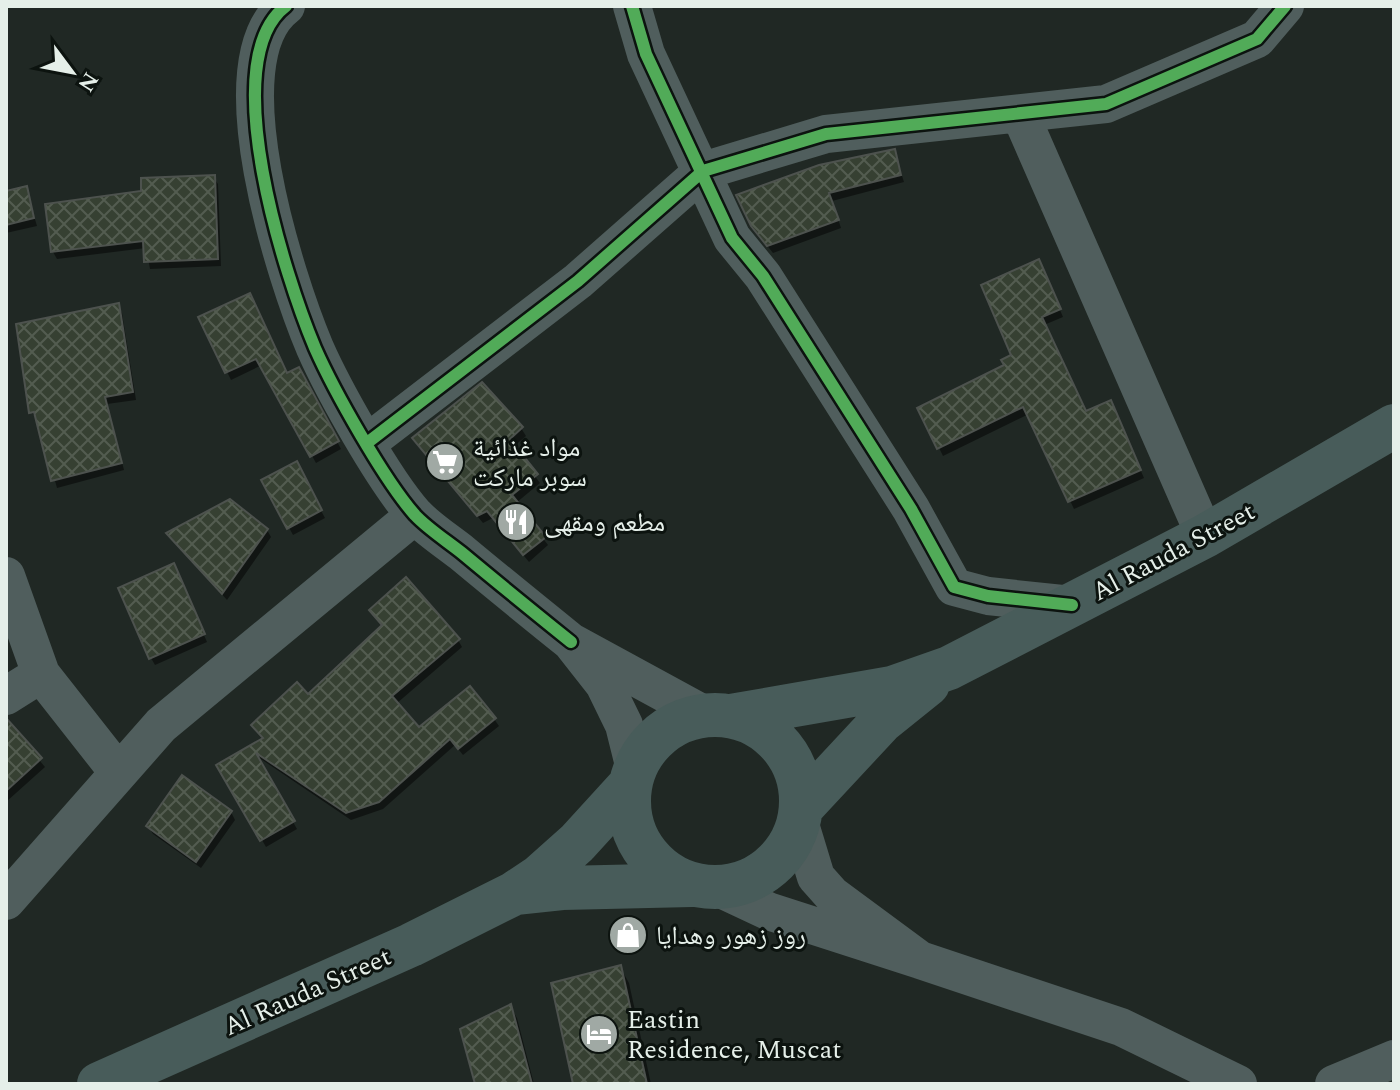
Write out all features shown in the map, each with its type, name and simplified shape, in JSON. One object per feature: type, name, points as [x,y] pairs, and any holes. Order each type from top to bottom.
[{"type":"main road","name":"Al Rauda Street","points":[[718,716],[779,711],[892,688],[949,668],[1205,536],[1394,426]]},
{"type":"main road","name":"Al Rauda Street","points":[[800,815],[882,721],[949,668]]},
{"type":"main road","points":[[718,716],[754,724],[775,739],[790,759],[799,783],[800,815],[783,855],[754,878],[705,887],[663,872],[641,848],[629,819],[632,777],[651,743],[676,724],[718,716]]},
{"type":"main road","name":"Al Rauda Street","points":[[99,1084],[411,945],[513,894],[540,876],[577,843],[632,777]]},
{"type":"main road","name":"Al Rauda Street","points":[[513,894],[562,888],[705,887]]},
{"type":"street","points":[[286,6],[264,34],[255,70],[259,157],[274,225],[315,348],[367,443],[415,515],[571,642],[718,716]]},
{"type":"street","points":[[632,6],[646,54],[732,238],[771,288],[911,509],[954,587],[988,596],[1072,605]]},
{"type":"street","points":[[367,443],[578,281],[703,171],[826,134],[975,116],[1021,116],[1106,104],[1257,39],[1285,6]]},
{"type":"street","points":[[1021,116],[1205,536]]},
{"type":"street","points":[[6,901],[161,725],[415,515]]},
{"type":"street","points":[[6,576],[41,674],[118,772]]},
{"type":"street","points":[[571,642],[610,698],[624,725],[632,777]]},
{"type":"street","points":[[6,696],[41,674]]},
{"type":"street","points":[[800,815],[816,877],[832,895],[920,960]]},
{"type":"street","points":[[705,887],[768,911],[1121,1027],[1238,1084]]},
{"type":"street","points":[[1334,1084],[1394,1059]]},
{"type":"building","points":[[895,149],[901,175],[829,193],[839,220],[767,246],[751,226],[736,195],[819,165]]},
{"type":"building","points":[[215,175],[218,259],[144,262],[143,241],[51,252],[45,204],[141,191],[141,178]]},
{"type":"building","points":[[27,186],[34,218],[6,225],[6,191]]},
{"type":"building","points":[[1039,259],[1061,309],[1042,317],[1086,411],[1111,400],[1141,470],[1068,502],[1023,407],[937,449],[917,408],[1004,365],[1001,360],[1011,355],[981,285]]},
{"type":"building","points":[[250,293],[287,373],[299,367],[339,441],[310,457],[256,359],[225,373],[198,317]]},
{"type":"building","points":[[119,303],[133,392],[105,397],[122,463],[51,481],[34,412],[29,413],[16,324]]},
{"type":"building","points":[[482,382],[523,427],[510,439],[538,474],[512,495],[546,537],[523,555],[487,511],[477,516],[412,438]]},
{"type":"building","points":[[297,461],[322,510],[287,529],[261,480]]},
{"type":"building","points":[[230,499],[268,529],[222,594],[166,533]]},
{"type":"building","points":[[174,563],[205,634],[149,659],[118,588]]},
{"type":"building","points":[[406,577],[460,639],[392,696],[419,727],[470,686],[496,718],[458,749],[450,739],[379,802],[346,813],[256,753],[295,821],[260,841],[216,765],[263,738],[251,725],[297,682],[308,694],[382,625],[369,610]]},
{"type":"building","points":[[6,718],[42,758],[6,791]]},
{"type":"building","points":[[182,775],[232,811],[196,862],[146,826]]},
{"type":"building","name":"Eastin Residence, Muscat","points":[[621,965],[647,1084],[573,1084],[551,983]]},
{"type":"building","points":[[511,1004],[532,1084],[475,1084],[460,1029]]},
{"type":"cycle path","points":[[286,6],[265,33],[256,73],[256,120],[274,224],[315,348],[360,434],[415,515],[571,642]]},
{"type":"cycle path","points":[[632,6],[646,54],[732,238],[763,276],[911,509],[954,587],[988,596],[1072,605]]},
{"type":"cycle path","points":[[367,443],[578,281],[703,171],[826,134],[1106,104],[1257,39],[1285,6]]},
{"type":"place","name":"مواد غذائية سوبر ماركت","points":[[445,462]]},
{"type":"place","name":"مطعم ومقهى","points":[[516,522]]},
{"type":"place","name":"روز زهور وهدايا","points":[[628,935]]},
{"type":"place","name":"Eastin Residence, Muscat","points":[[599,1034]]}]
